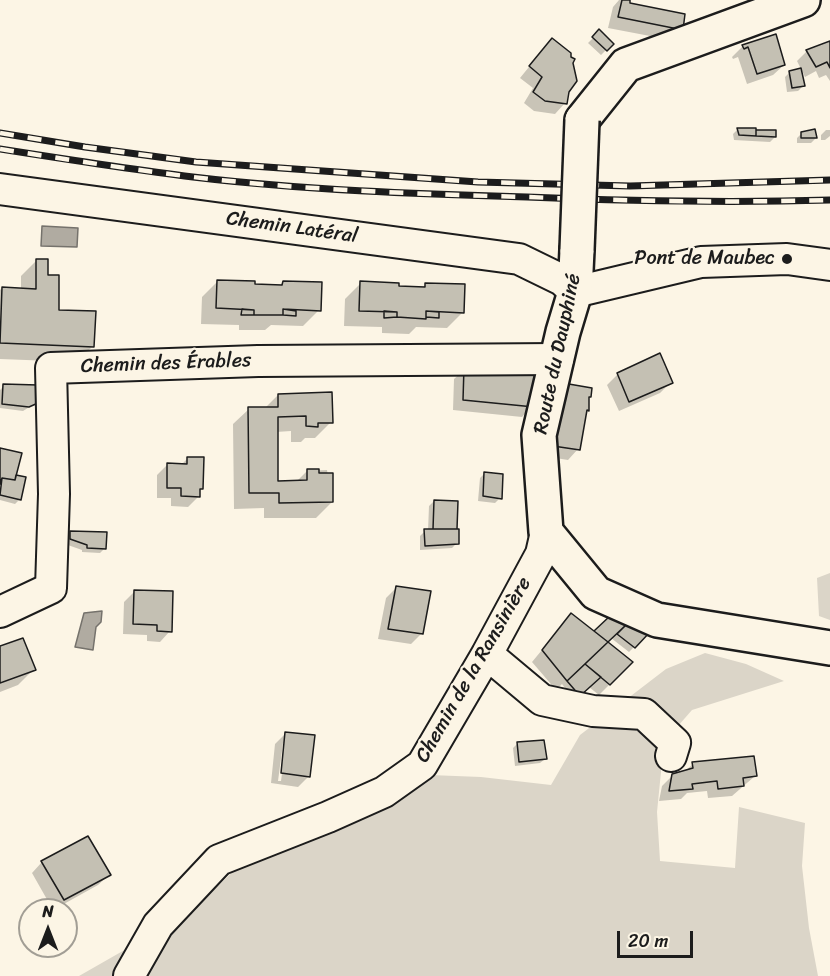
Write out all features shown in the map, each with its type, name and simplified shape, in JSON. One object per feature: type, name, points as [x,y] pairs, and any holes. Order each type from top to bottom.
[{"type":"street","name":"Route du Dauphiné","points":[[546,532],[539,435],[563,332],[575,292],[582,120],[626,65],[803,0]]},
{"type":"street","name":"Chemin Latéral","points":[[0,189],[519,259],[562,280],[575,292]]},
{"type":"street","points":[[575,292],[701,262],[787,259],[830,265]]},
{"type":"street","name":"Chemin des Érables","points":[[0,612],[51,588],[54,494],[51,368],[258,361],[558,359]]},
{"type":"street","points":[[546,532],[596,592],[657,620],[830,648]]},
{"type":"street","name":"Chemin de la Ransinière","points":[[129,976],[158,925],[219,860],[384,792],[422,765],[488,654],[541,554],[546,532]]},
{"type":"street","points":[[488,654],[542,700],[593,711],[644,714],[675,743],[671,756]]},
{"type":"shaded area","points":[[42,226],[78,228],[77,247],[41,246]]},
{"type":"shaded area","points":[[830,573],[830,620],[819,616],[817,578]]},
{"type":"shaded area","points":[[102,611],[101,622],[96,627],[93,650],[75,647],[84,613]]},
{"type":"shaded area","points":[[705,653],[746,664],[784,681],[692,710],[664,742],[657,812],[660,861],[735,868],[739,807],[805,823],[802,866],[809,928],[818,976],[79,976],[191,912],[244,861],[430,775],[481,777],[551,785],[580,735],[666,669]]},
{"type":"building","points":[[622,0],[685,14],[683,30],[618,17]]},
{"type":"building","points":[[599,29],[614,44],[607,51],[592,37]]},
{"type":"building","points":[[776,34],[785,65],[757,74],[748,47],[744,49],[742,45]]},
{"type":"building","points":[[552,38],[575,59],[573,63],[577,81],[569,92],[567,104],[545,101],[533,92],[542,77],[529,66]]},
{"type":"building","points":[[830,41],[830,68],[827,62],[816,67],[806,50]]},
{"type":"building","points":[[801,68],[805,86],[792,88],[789,71]]},
{"type":"building","points":[[737,128],[756,128],[756,136],[739,135]]},
{"type":"building","points":[[815,129],[817,138],[801,138],[801,132]]},
{"type":"building","points":[[756,130],[776,130],[776,137],[756,136]]},
{"type":"building","points":[[36,259],[48,259],[48,275],[59,275],[59,310],[96,311],[94,347],[0,343],[2,287],[36,289]]},
{"type":"building","points":[[217,280],[255,281],[255,284],[282,285],[283,281],[322,282],[321,311],[283,309],[283,315],[254,315],[254,310],[216,308]]},
{"type":"building","points":[[360,281],[425,287],[425,283],[465,284],[464,313],[426,311],[426,319],[397,317],[397,312],[359,311]]},
{"type":"building","points":[[242,309],[254,310],[254,315],[241,315]]},
{"type":"building","points":[[283,309],[296,311],[296,316],[283,315]]},
{"type":"building","points":[[384,311],[397,312],[397,317],[384,318]]},
{"type":"building","points":[[426,311],[439,312],[439,318],[426,317]]},
{"type":"building","points":[[660,353],[673,383],[629,402],[617,373]]},
{"type":"building","points":[[464,367],[499,368],[537,375],[534,407],[463,400]]},
{"type":"building","points":[[563,383],[592,388],[580,450],[553,446]]},
{"type":"building","points":[[3,384],[38,385],[38,403],[29,407],[2,404]]},
{"type":"building","points":[[332,392],[333,423],[318,423],[318,427],[306,426],[306,416],[278,417],[278,481],[307,480],[307,469],[319,469],[319,473],[333,473],[333,502],[279,503],[279,493],[249,493],[248,407],[278,407],[278,394]]},
{"type":"building","points":[[0,448],[22,453],[15,480],[2,478],[0,484]]},
{"type":"building","points":[[187,457],[204,457],[203,489],[200,489],[200,497],[181,496],[181,488],[167,488],[167,463],[187,464]]},
{"type":"building","points":[[484,472],[503,474],[502,499],[483,496]]},
{"type":"building","points":[[16,475],[26,477],[21,500],[0,495],[2,478],[15,480]]},
{"type":"building","points":[[434,500],[458,501],[457,529],[433,529]]},
{"type":"building","points":[[424,529],[459,529],[459,544],[425,546]]},
{"type":"building","points":[[70,531],[107,532],[106,549],[87,548],[87,545],[70,539]]},
{"type":"building","points":[[396,586],[431,591],[423,634],[388,629]]},
{"type":"building","points":[[134,590],[173,591],[172,632],[157,631],[157,625],[133,624]]},
{"type":"building","points":[[571,613],[608,642],[567,681],[542,650]]},
{"type":"building","points":[[611,615],[628,623],[608,642],[594,631]]},
{"type":"building","points":[[628,623],[650,632],[635,648],[617,634]]},
{"type":"building","points":[[23,638],[36,670],[0,683],[0,646]]},
{"type":"building","points":[[608,642],[633,662],[610,685],[585,664]]},
{"type":"building","points":[[585,664],[601,677],[580,696],[567,681]]},
{"type":"building","points":[[285,732],[315,735],[310,777],[281,773]]},
{"type":"building","points":[[544,740],[547,759],[519,762],[517,742]]},
{"type":"building","points":[[754,756],[757,776],[743,778],[744,786],[718,789],[717,781],[692,784],[693,789],[669,791],[672,774],[693,768],[692,762]]},
{"type":"building","points":[[88,836],[111,875],[68,898],[63,898],[41,861]]},
{"type":"railway","points":[[0,133],[196,162],[478,182],[630,186],[830,180]]},
{"type":"railway","points":[[0,149],[193,177],[318,188],[641,200],[830,200]]},
{"type":"place","name":"Pont de Maubec","points":[[787,259]]}]
